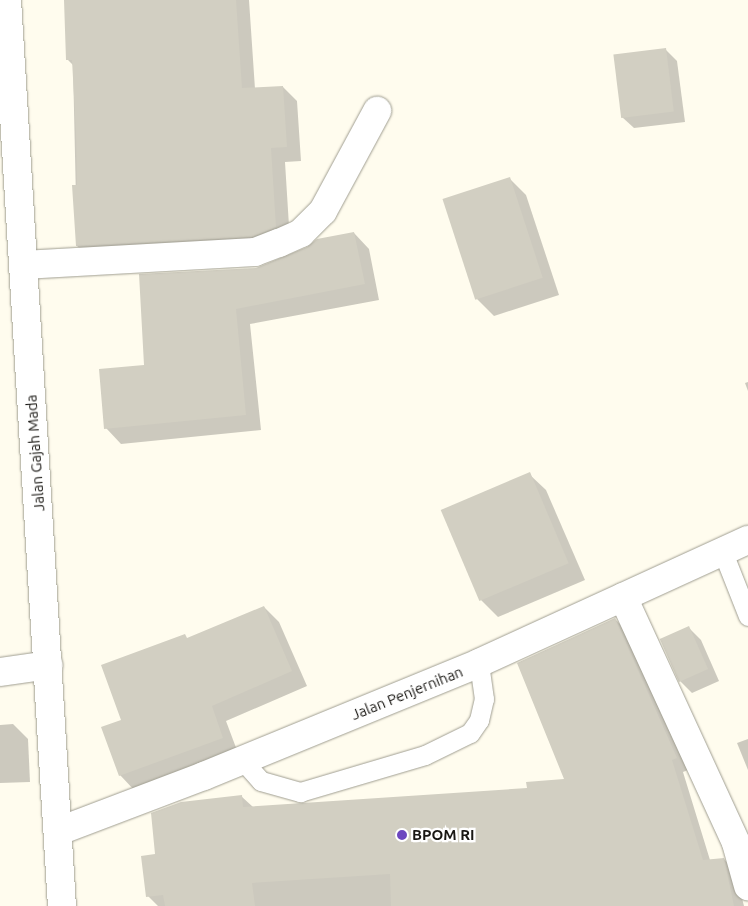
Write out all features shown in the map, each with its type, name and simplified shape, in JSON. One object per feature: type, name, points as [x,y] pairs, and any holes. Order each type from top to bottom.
[{"type":"street","name":"Jalan Gajah Mada","points":[[7,0],[49,665],[62,906]]},
{"type":"street","points":[[23,265],[256,252],[279,243],[301,232],[323,211],[377,111]]},
{"type":"street","name":"Jalan Penjernihan","points":[[59,831],[242,761],[479,663],[722,550],[748,540]]},
{"type":"street","points":[[623,597],[736,843],[748,886]]},
{"type":"street","points":[[0,672],[49,665]]},
{"type":"lane","points":[[722,550],[746,611]]},
{"type":"lane","points":[[242,761],[261,781],[300,792],[425,755],[470,733],[479,720],[484,699],[479,663]]},
{"type":"building","points":[[64,0],[236,0],[242,88],[283,86],[287,147],[271,148],[276,227],[252,237],[76,246],[72,185],[77,185],[76,133],[72,60],[66,60]]},
{"type":"building","points":[[666,48],[674,112],[621,118],[613,54]]},
{"type":"building","points":[[510,177],[543,278],[475,300],[442,199]]},
{"type":"building","points":[[354,232],[365,284],[236,309],[246,415],[104,429],[99,369],[144,365],[139,274],[256,268],[307,247],[317,239]]},
{"type":"building","points":[[530,472],[569,563],[479,601],[441,510]]},
{"type":"building","points":[[264,606],[292,671],[212,706],[223,738],[119,776],[101,727],[121,720],[101,665],[185,634],[187,638]]},
{"type":"building","points":[[615,618],[677,758],[672,760],[703,860],[724,858],[734,906],[391,906],[390,874],[252,883],[255,906],[165,906],[163,895],[146,897],[141,856],[155,854],[151,813],[181,802],[242,795],[243,807],[527,788],[526,782],[564,779],[517,663]]},
{"type":"building","points":[[689,626],[708,669],[679,682],[660,639]]},
{"type":"place","name":"BPOM RI","points":[[402,835]]}]
